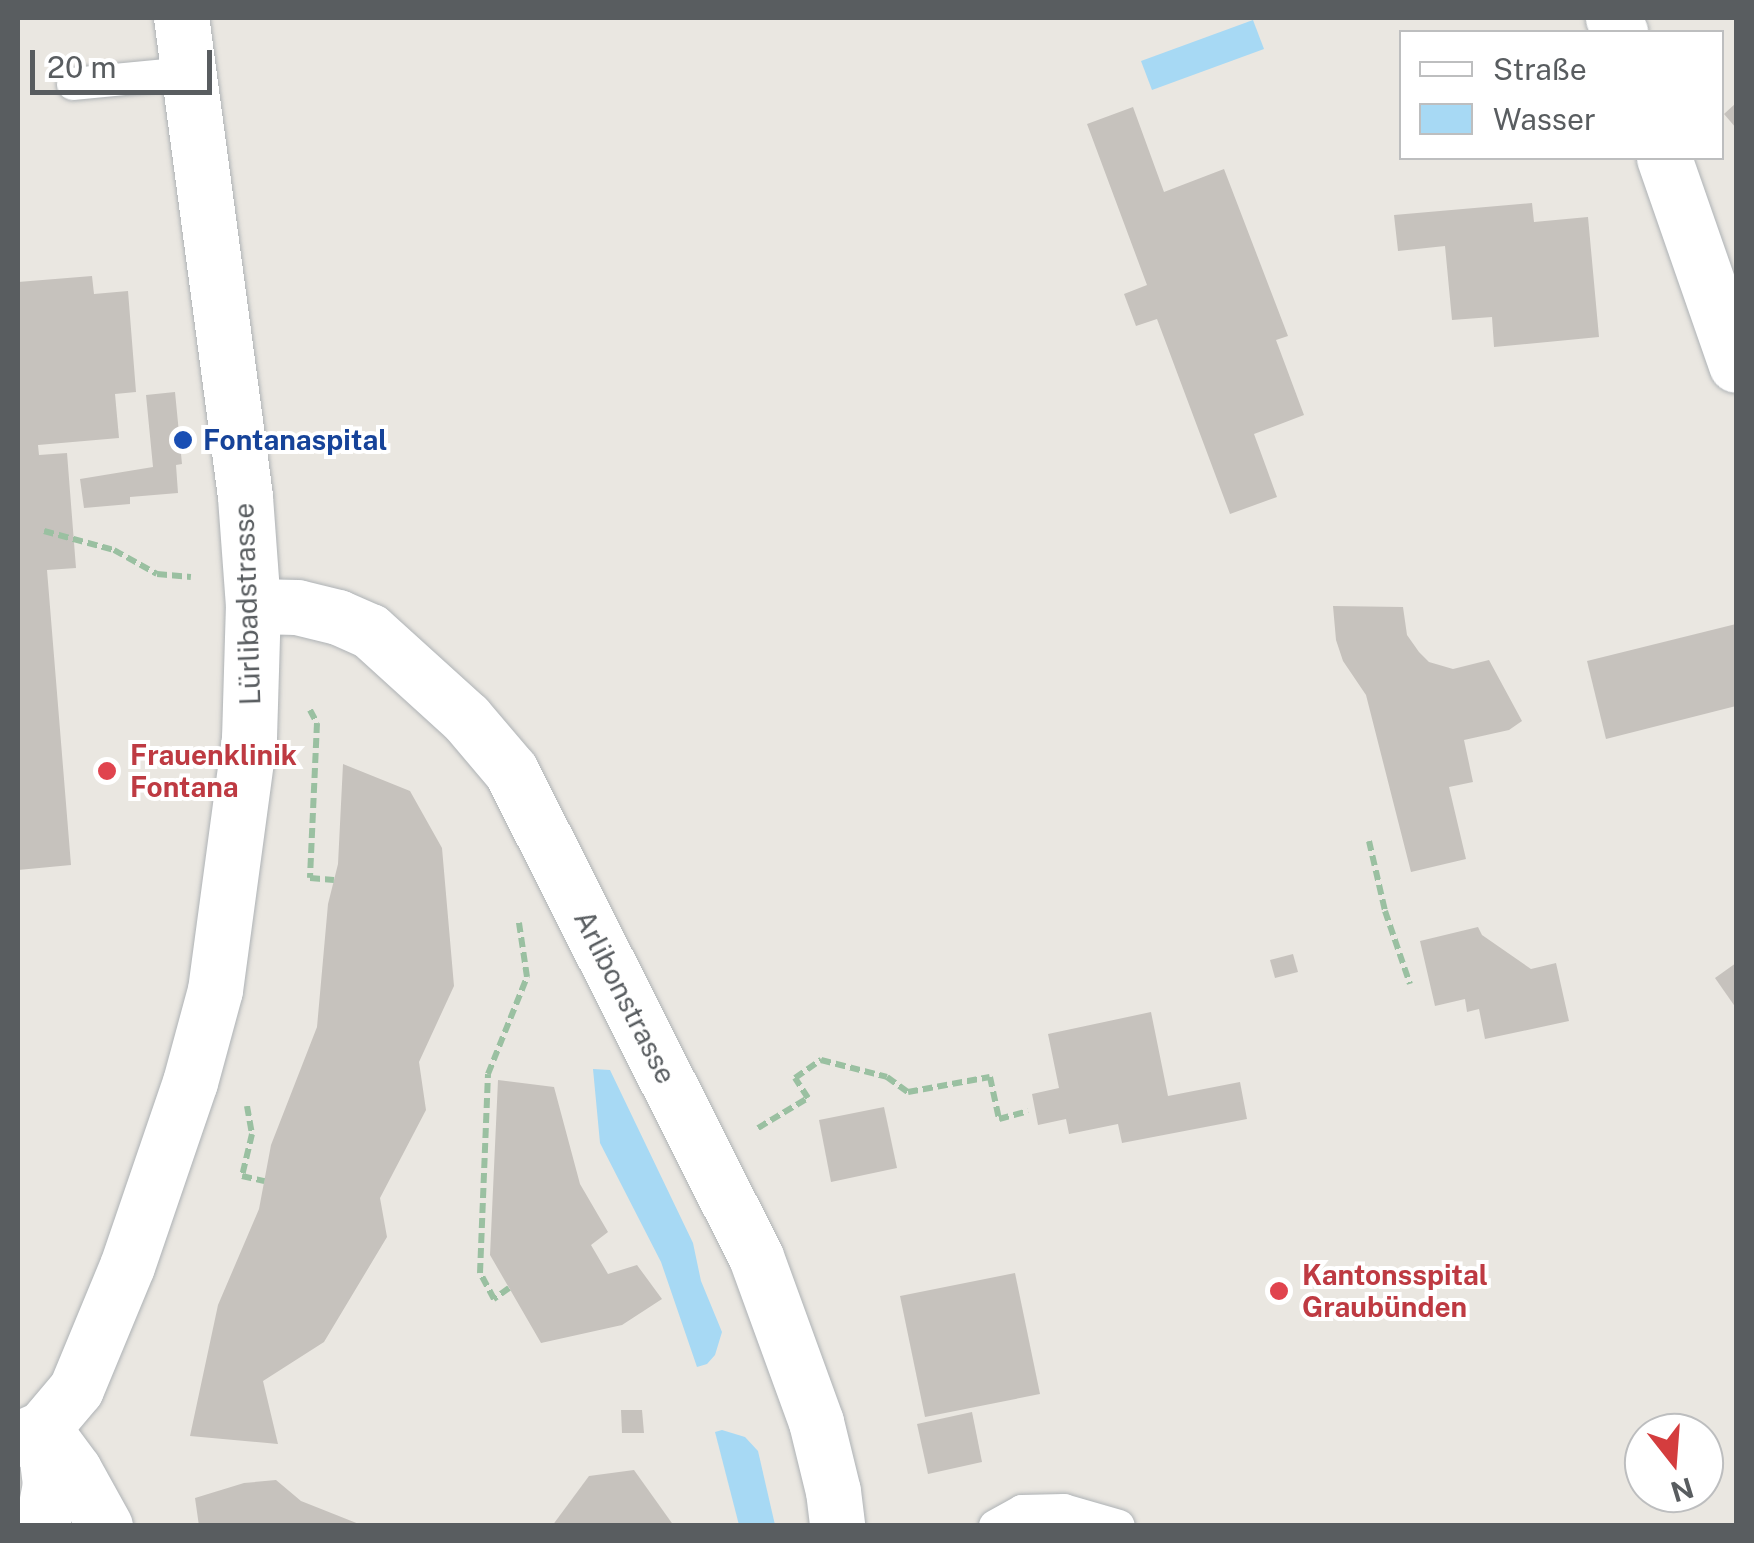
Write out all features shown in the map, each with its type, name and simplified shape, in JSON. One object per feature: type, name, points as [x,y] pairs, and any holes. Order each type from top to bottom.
[{"type":"street","name":"Lürlibadstrasse","points":[[30,1434],[76,1389],[127,1266],[190,1082],[215,990],[249,738],[253,606],[245,496],[181,18]]},
{"type":"street","points":[[1665,160],[1736,365]]},
{"type":"street","name":"Arlibonstrasse","points":[[253,606],[297,607],[338,616],[370,631],[466,718],[511,771],[756,1257],[816,1422],[837,1526]]},
{"type":"street","points":[[30,1434],[50,1484],[42,1526]]},
{"type":"street","points":[[30,1434],[74,1470],[105,1526]]},
{"type":"lane","points":[[73,84],[187,72]]},
{"type":"lane","points":[[995,1526],[1022,1511],[1064,1510],[1119,1526]]},
{"type":"path","points":[[44,531],[114,550],[157,574],[195,577]]},
{"type":"path","points":[[307,704],[317,722],[310,878],[334,880]]},
{"type":"path","points":[[1369,841],[1410,984]]},
{"type":"path","points":[[509,1288],[494,1299],[480,1274],[488,1074],[526,977],[518,920]]},
{"type":"path","points":[[752,1131],[808,1098],[796,1078],[821,1060],[888,1077],[908,1092],[990,1077],[999,1119],[1028,1111]]},
{"type":"path","points":[[245,1096],[252,1134],[242,1176],[264,1181]]},
{"type":"water","points":[[1253,20],[1264,49],[1152,90],[1141,61]]},
{"type":"water","points":[[593,1069],[610,1070],[693,1243],[701,1281],[722,1332],[715,1355],[707,1364],[697,1367],[661,1262],[600,1143]]},
{"type":"water","points":[[722,1430],[745,1437],[758,1451],[775,1525],[739,1525],[715,1432]]},
{"type":"building","points":[[1736,103],[1736,128],[1724,114]]},
{"type":"building","points":[[1133,107],[1164,192],[1224,169],[1288,336],[1276,340],[1304,415],[1254,434],[1277,497],[1230,514],[1157,319],[1136,326],[1124,294],[1147,285],[1087,124]]},
{"type":"building","points":[[1532,203],[1534,222],[1588,217],[1599,337],[1494,347],[1492,317],[1452,320],[1445,246],[1398,251],[1394,215]]},
{"type":"building","points":[[92,276],[94,294],[128,291],[136,392],[115,394],[119,438],[38,445],[39,455],[67,453],[76,568],[47,570],[71,865],[18,870],[18,282]]},
{"type":"building","points":[[175,392],[182,464],[176,465],[178,493],[130,497],[130,504],[84,508],[80,479],[153,467],[146,395]]},
{"type":"building","points":[[1333,606],[1403,607],[1407,635],[1429,662],[1453,669],[1489,660],[1522,721],[1509,730],[1464,740],[1473,782],[1449,787],[1466,859],[1411,872],[1366,695],[1343,661],[1336,640]]},
{"type":"building","points":[[1736,624],[1736,706],[1606,739],[1587,661]]},
{"type":"building","points":[[343,764],[410,791],[442,848],[454,986],[419,1062],[426,1110],[380,1198],[387,1237],[324,1342],[263,1381],[278,1444],[190,1436],[218,1305],[259,1209],[271,1145],[317,1027],[328,904],[338,864]]},
{"type":"building","points":[[1478,927],[1482,935],[1531,969],[1556,963],[1569,1021],[1485,1039],[1479,1009],[1467,1012],[1465,999],[1435,1006],[1420,941]]},
{"type":"building","points":[[1293,954],[1298,972],[1275,978],[1270,960]]},
{"type":"building","points":[[1736,963],[1736,1008],[1715,978]]},
{"type":"building","points":[[1151,1012],[1168,1096],[1240,1082],[1247,1119],[1122,1143],[1118,1124],[1069,1134],[1066,1119],[1038,1125],[1032,1094],[1059,1088],[1048,1034]]},
{"type":"building","points":[[498,1080],[554,1087],[580,1184],[608,1232],[591,1245],[608,1274],[637,1265],[662,1299],[622,1325],[541,1343],[490,1255]]},
{"type":"building","points":[[884,1107],[897,1168],[831,1182],[819,1120]]},
{"type":"building","points":[[1015,1273],[1040,1394],[925,1417],[900,1296]]},
{"type":"building","points":[[621,1410],[642,1410],[644,1433],[622,1433]]},
{"type":"building","points":[[972,1412],[982,1462],[928,1474],[917,1424]]},
{"type":"building","points":[[634,1470],[674,1526],[552,1526],[589,1476]]},
{"type":"building","points":[[276,1480],[301,1501],[364,1526],[199,1526],[195,1498],[244,1483]]},
{"type":"place","name":"Fontanaspital","points":[[183,440]]},
{"type":"place","name":"Frauenklinik Fontana","points":[[107,771]]},
{"type":"place","name":"Kantonsspital Graubünden","points":[[1279,1291]]}]
